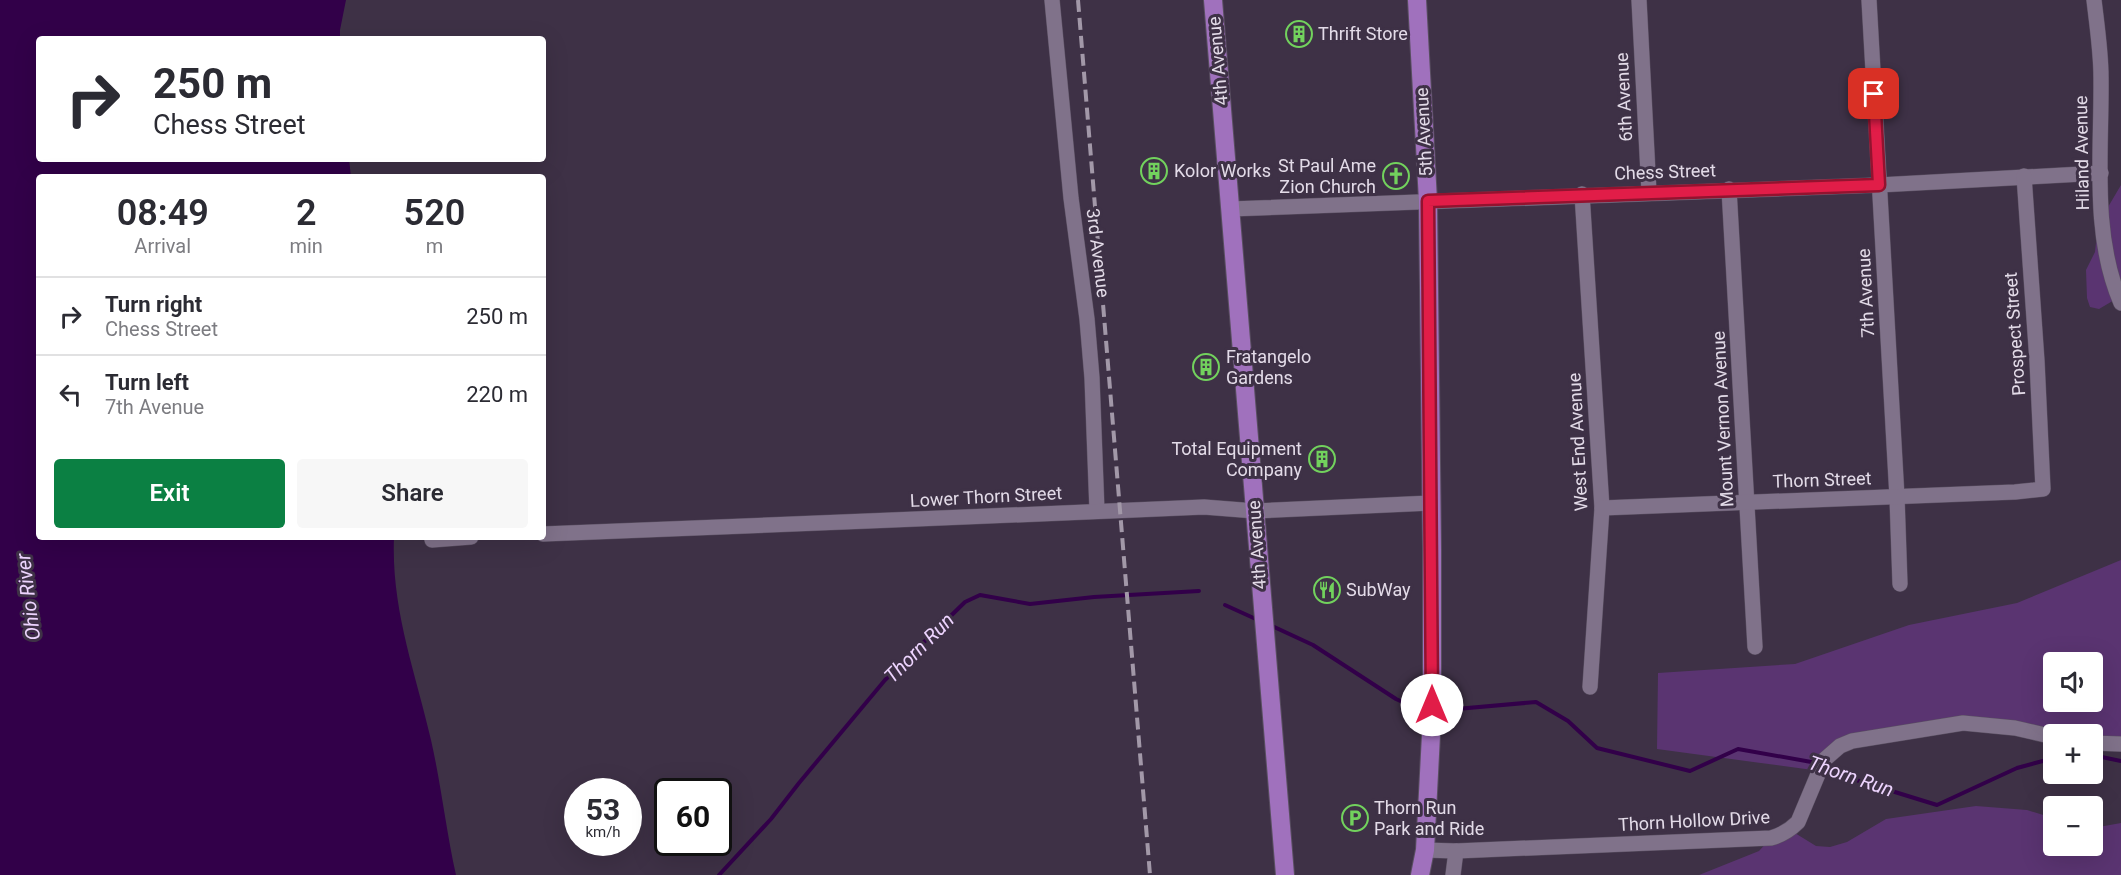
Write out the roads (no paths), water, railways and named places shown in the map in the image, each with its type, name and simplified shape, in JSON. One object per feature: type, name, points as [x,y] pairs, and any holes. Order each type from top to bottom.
[{"type":"main road","name":"4th Avenue","points":[[1213,0],[1285,875]]},
{"type":"main road","name":"5th Avenue","points":[[1417,0],[1428,201],[1432,716],[1425,850],[1420,875]]},
{"type":"main road","points":[[1425,850],[1425,875]]},
{"type":"street","name":"3rd Avenue","points":[[1052,0],[1071,198],[1088,331],[1097,511]]},
{"type":"street","name":"6th Avenue","points":[[1639,0],[1649,192]]},
{"type":"street","name":"7th Avenue","points":[[1869,0],[1898,497],[1900,584]]},
{"type":"street","name":"Hiland Avenue","points":[[2094,0],[2101,74],[2103,228],[2113,285],[2121,303]]},
{"type":"street","name":"Chess Street","points":[[1230,209],[1582,194],[1879,185],[2101,173]]},
{"type":"street","name":"Prospect Street","points":[[2024,176],[2043,489]]},
{"type":"street","name":"Mount Vernon Avenue","points":[[1730,189],[1755,647]]},
{"type":"street","name":"West End Avenue","points":[[1582,194],[1602,508],[1590,687]]},
{"type":"street","name":"Thorn Street","points":[[1602,508],[2043,489]]},
{"type":"street","name":"Lower Thorn Street","points":[[546,534],[1204,507],[1255,511],[1431,503]]},
{"type":"street","name":"Thorn Hollow Drive","points":[[1425,850],[1771,838],[1781,836],[1798,822],[1822,765],[1840,746],[1852,741],[1963,723],[2015,728],[2043,734]]},
{"type":"street","points":[[2103,743],[2121,744]]},
{"type":"street","points":[[1454,875],[1456,850]]},
{"type":"water","name":"Ohio River","points":[[0,0],[346,0],[340,36],[36,36],[36,162],[349,162],[351,174],[36,174],[36,540],[394,540],[396,589],[400,615],[431,740],[456,875],[0,875]]},
{"type":"waterway","name":"Thorn Run","points":[[719,875],[771,819],[885,680],[965,602],[980,595],[1030,604],[1094,597],[1199,591]]},
{"type":"waterway","name":"Thorn Run","points":[[1225,605],[1258,620]]},
{"type":"waterway","name":"Thorn Run","points":[[1270,625],[1313,645],[1396,699],[1418,709]]},
{"type":"waterway","name":"Thorn Run","points":[[1445,710],[1536,702],[1568,721],[1597,748],[1690,771],[1738,749],[1817,763]]},
{"type":"waterway","name":"Thorn Run","points":[[2103,757],[2121,761]]},
{"type":"waterway","name":"Thorn Run","points":[[1824,767],[1843,776],[1937,805],[2017,768],[2043,761]]},
{"type":"railway","points":[[1078,0],[1150,875]]},
{"type":"place","name":"Thrift Store","points":[[1299,34]]},
{"type":"place","name":"Kolor Works","points":[[1154,171]]},
{"type":"place","name":"St Paul Ame Zion Church","points":[[1396,176]]},
{"type":"place","name":"Fratangelo Gardens","points":[[1206,367]]},
{"type":"place","name":"Total Equipment Company","points":[[1322,459]]},
{"type":"place","name":"SubWay","points":[[1327,590]]},
{"type":"place","name":"Thorn Run Park and Ride","points":[[1355,818]]}]
